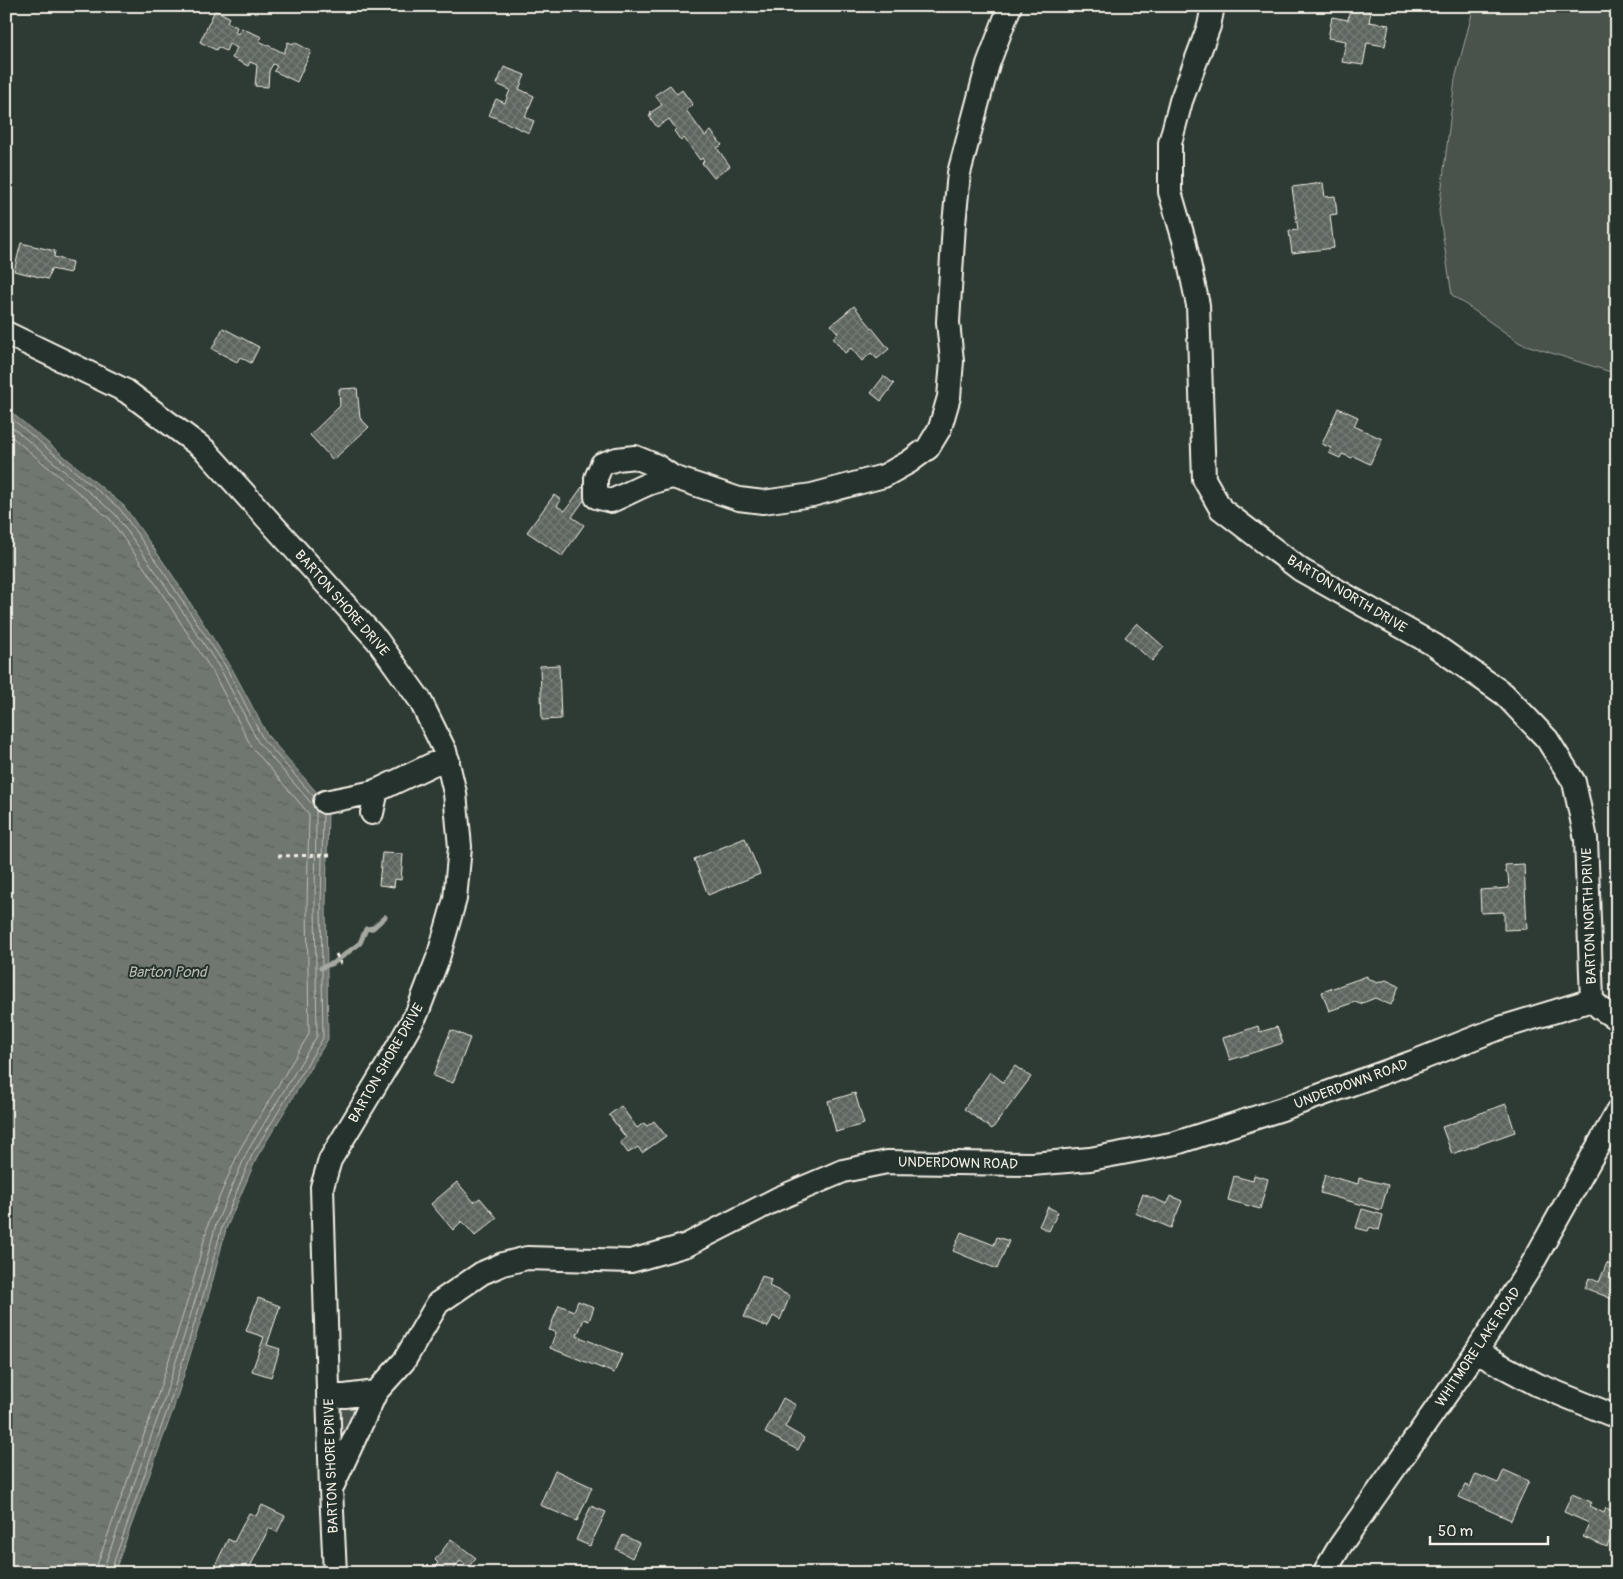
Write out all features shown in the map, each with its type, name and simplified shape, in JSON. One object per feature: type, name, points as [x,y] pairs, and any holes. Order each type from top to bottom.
[{"type":"street","points":[[673,477],[739,499],[763,502],[812,495],[884,476],[928,448],[940,428],[949,397],[952,361],[948,322],[959,174],[988,64],[1010,6]]},
{"type":"street","name":"BARTON NORTH DRIVE","points":[[1213,6],[1209,26],[1181,101],[1170,143],[1170,192],[1184,240],[1198,305],[1204,479],[1221,509],[1301,570],[1434,645],[1504,694],[1547,738],[1574,782],[1586,840],[1592,1000],[1600,1008],[1617,1019]]},
{"type":"street","name":"BARTON SHORE DRIVE","points":[[6,333],[126,391],[205,450],[377,640],[420,700],[448,760],[455,793],[460,847],[454,899],[438,958],[417,1013],[330,1160],[322,1187],[335,1573]]},
{"type":"street","points":[[325,802],[377,790],[434,764],[448,760]]},
{"type":"street","points":[[372,813],[377,790]]},
{"type":"street","name":"UNDERDOWN ROAD","points":[[331,1490],[376,1392],[404,1361],[438,1303],[482,1273],[503,1264],[528,1258],[631,1261],[687,1245],[777,1199],[843,1171],[887,1162],[1032,1164],[1090,1159],[1176,1143],[1282,1109],[1403,1066],[1500,1028],[1592,1000]]},
{"type":"street","name":"WHITMORE LAKE ROAD","points":[[1324,1573],[1340,1546],[1476,1352],[1531,1266],[1617,1112]]},
{"type":"street","points":[[1476,1352],[1538,1385],[1617,1417]]},
{"type":"street","points":[[328,1396],[376,1392]]},
{"type":"path","points":[[278,856],[330,855]]},
{"type":"path","points":[[336,954],[341,964]]},
{"type":"shaded area","points":[[1474,6],[1617,6],[1617,374],[1520,343],[1452,295],[1439,211],[1455,79]]},
{"type":"shaded area","points":[[347,1404],[353,1409],[352,1420],[344,1434],[341,1436],[337,1435],[338,1406]]},
{"type":"water","name":"Barton Pond","points":[[6,408],[124,506],[171,573],[230,665],[268,736],[325,802],[328,811],[326,905],[328,1039],[257,1157],[226,1229],[210,1291],[173,1410],[114,1573],[6,1573]]},
{"type":"building","points":[[1350,7],[1371,11],[1369,22],[1389,25],[1385,46],[1367,43],[1363,65],[1342,62],[1346,41],[1328,38],[1332,17],[1348,20]]},
{"type":"building","points":[[215,10],[229,17],[227,22],[237,27],[235,32],[238,34],[241,28],[262,37],[259,41],[284,53],[288,42],[293,44],[294,42],[311,51],[297,82],[274,71],[277,66],[273,64],[269,71],[268,87],[255,86],[257,65],[250,62],[248,66],[232,58],[237,48],[229,44],[226,51],[218,47],[216,50],[200,42]]},
{"type":"building","points":[[504,67],[525,75],[519,89],[534,96],[525,117],[534,121],[529,133],[489,115],[496,99],[505,103],[510,90],[497,84]]},
{"type":"building","points":[[670,85],[677,94],[682,90],[693,105],[686,110],[705,136],[711,131],[722,145],[717,148],[730,166],[714,178],[702,163],[704,161],[702,158],[700,160],[684,138],[681,141],[669,119],[657,127],[649,116],[652,115],[650,113],[662,105],[655,95]]},
{"type":"building","points":[[1323,183],[1325,197],[1335,196],[1337,214],[1330,215],[1334,248],[1292,253],[1289,231],[1298,230],[1292,187]]},
{"type":"building","points":[[21,243],[55,251],[54,257],[72,262],[70,273],[51,269],[48,279],[14,271]]},
{"type":"building","points":[[854,306],[889,349],[877,359],[871,353],[862,361],[851,348],[845,353],[833,338],[838,333],[831,325]]},
{"type":"building","points":[[223,328],[259,347],[251,363],[240,357],[237,362],[212,349]]},
{"type":"building","points":[[884,376],[894,384],[881,401],[871,393]]},
{"type":"building","points":[[357,388],[360,418],[369,427],[333,460],[310,435],[340,406],[339,389]]},
{"type":"building","points":[[1338,408],[1358,417],[1354,426],[1382,439],[1370,464],[1353,456],[1352,458],[1342,454],[1340,458],[1329,453],[1331,448],[1322,444]]},
{"type":"building","points":[[582,487],[589,493],[572,517],[584,525],[562,556],[527,532],[554,495],[561,500],[557,506],[565,511]]},
{"type":"building","points":[[1137,623],[1164,647],[1152,661],[1125,637]]},
{"type":"building","points":[[559,665],[561,719],[542,720],[540,666]]},
{"type":"building","points":[[745,838],[760,874],[708,895],[694,859]]},
{"type":"building","points":[[382,853],[403,854],[401,880],[395,879],[394,887],[379,885]]},
{"type":"building","points":[[1524,864],[1527,929],[1504,930],[1504,912],[1481,913],[1480,890],[1509,888],[1505,865]]},
{"type":"building","points":[[1367,976],[1367,978],[1377,983],[1386,980],[1399,986],[1391,1005],[1375,998],[1360,1004],[1355,1002],[1329,1011],[1322,992]]},
{"type":"building","points":[[1258,1026],[1260,1032],[1277,1027],[1283,1043],[1230,1060],[1223,1038]]},
{"type":"building","points":[[451,1030],[470,1038],[453,1083],[433,1076]]},
{"type":"building","points":[[1015,1066],[1031,1077],[992,1129],[964,1109],[990,1072],[1003,1082]]},
{"type":"building","points":[[855,1093],[864,1124],[836,1132],[828,1101]]},
{"type":"building","points":[[1506,1104],[1515,1132],[1452,1154],[1442,1127]]},
{"type":"building","points":[[621,1106],[637,1128],[644,1123],[647,1126],[654,1121],[666,1136],[642,1153],[638,1147],[628,1153],[620,1142],[626,1138],[609,1115]]},
{"type":"building","points":[[1254,1175],[1268,1179],[1260,1209],[1228,1200],[1234,1176],[1253,1181]]},
{"type":"building","points":[[1325,1175],[1358,1184],[1359,1178],[1388,1185],[1381,1210],[1320,1193]]},
{"type":"building","points":[[457,1182],[474,1202],[480,1198],[497,1218],[475,1236],[462,1221],[453,1230],[431,1204]]},
{"type":"building","points":[[1143,1194],[1167,1204],[1171,1196],[1182,1201],[1171,1228],[1135,1213]]},
{"type":"building","points":[[1048,1207],[1058,1212],[1049,1231],[1039,1226]]},
{"type":"building","points":[[1362,1209],[1383,1215],[1379,1230],[1370,1227],[1368,1231],[1356,1228]]},
{"type":"building","points":[[961,1232],[994,1245],[997,1237],[1009,1241],[997,1269],[953,1251]]},
{"type":"building","points":[[1607,1263],[1617,1269],[1617,1301],[1585,1288],[1589,1278],[1599,1282]]},
{"type":"building","points":[[762,1276],[771,1279],[769,1286],[790,1296],[780,1320],[773,1316],[768,1327],[744,1317]]},
{"type":"building","points":[[258,1298],[280,1306],[267,1345],[280,1349],[271,1377],[252,1371],[264,1337],[246,1331]]},
{"type":"building","points":[[578,1301],[594,1307],[589,1321],[584,1319],[577,1336],[622,1354],[614,1373],[550,1348],[556,1332],[549,1330],[559,1305],[574,1311]]},
{"type":"building","points":[[783,1398],[796,1405],[785,1427],[804,1438],[798,1450],[765,1433]]},
{"type":"building","points":[[555,1470],[592,1487],[577,1521],[540,1505]]},
{"type":"building","points":[[1504,1470],[1529,1481],[1511,1520],[1459,1497],[1465,1485],[1470,1487],[1476,1474],[1498,1483]]},
{"type":"building","points":[[1572,1494],[1591,1502],[1589,1506],[1604,1513],[1606,1508],[1617,1513],[1617,1524],[1607,1547],[1583,1537],[1589,1523],[1564,1512]]},
{"type":"building","points":[[262,1505],[285,1516],[277,1532],[269,1528],[247,1573],[218,1573],[220,1569],[215,1566],[228,1539],[234,1542],[249,1513],[256,1516]]},
{"type":"building","points":[[591,1506],[606,1512],[590,1546],[576,1540]]},
{"type":"building","points":[[623,1535],[639,1543],[632,1558],[616,1549]]},
{"type":"building","points":[[451,1539],[476,1558],[468,1567],[460,1561],[453,1573],[430,1573],[438,1563],[435,1560]]},
{"type":"waterway","points":[[321,968],[335,962],[360,943],[366,929],[373,928],[385,917]]}]
